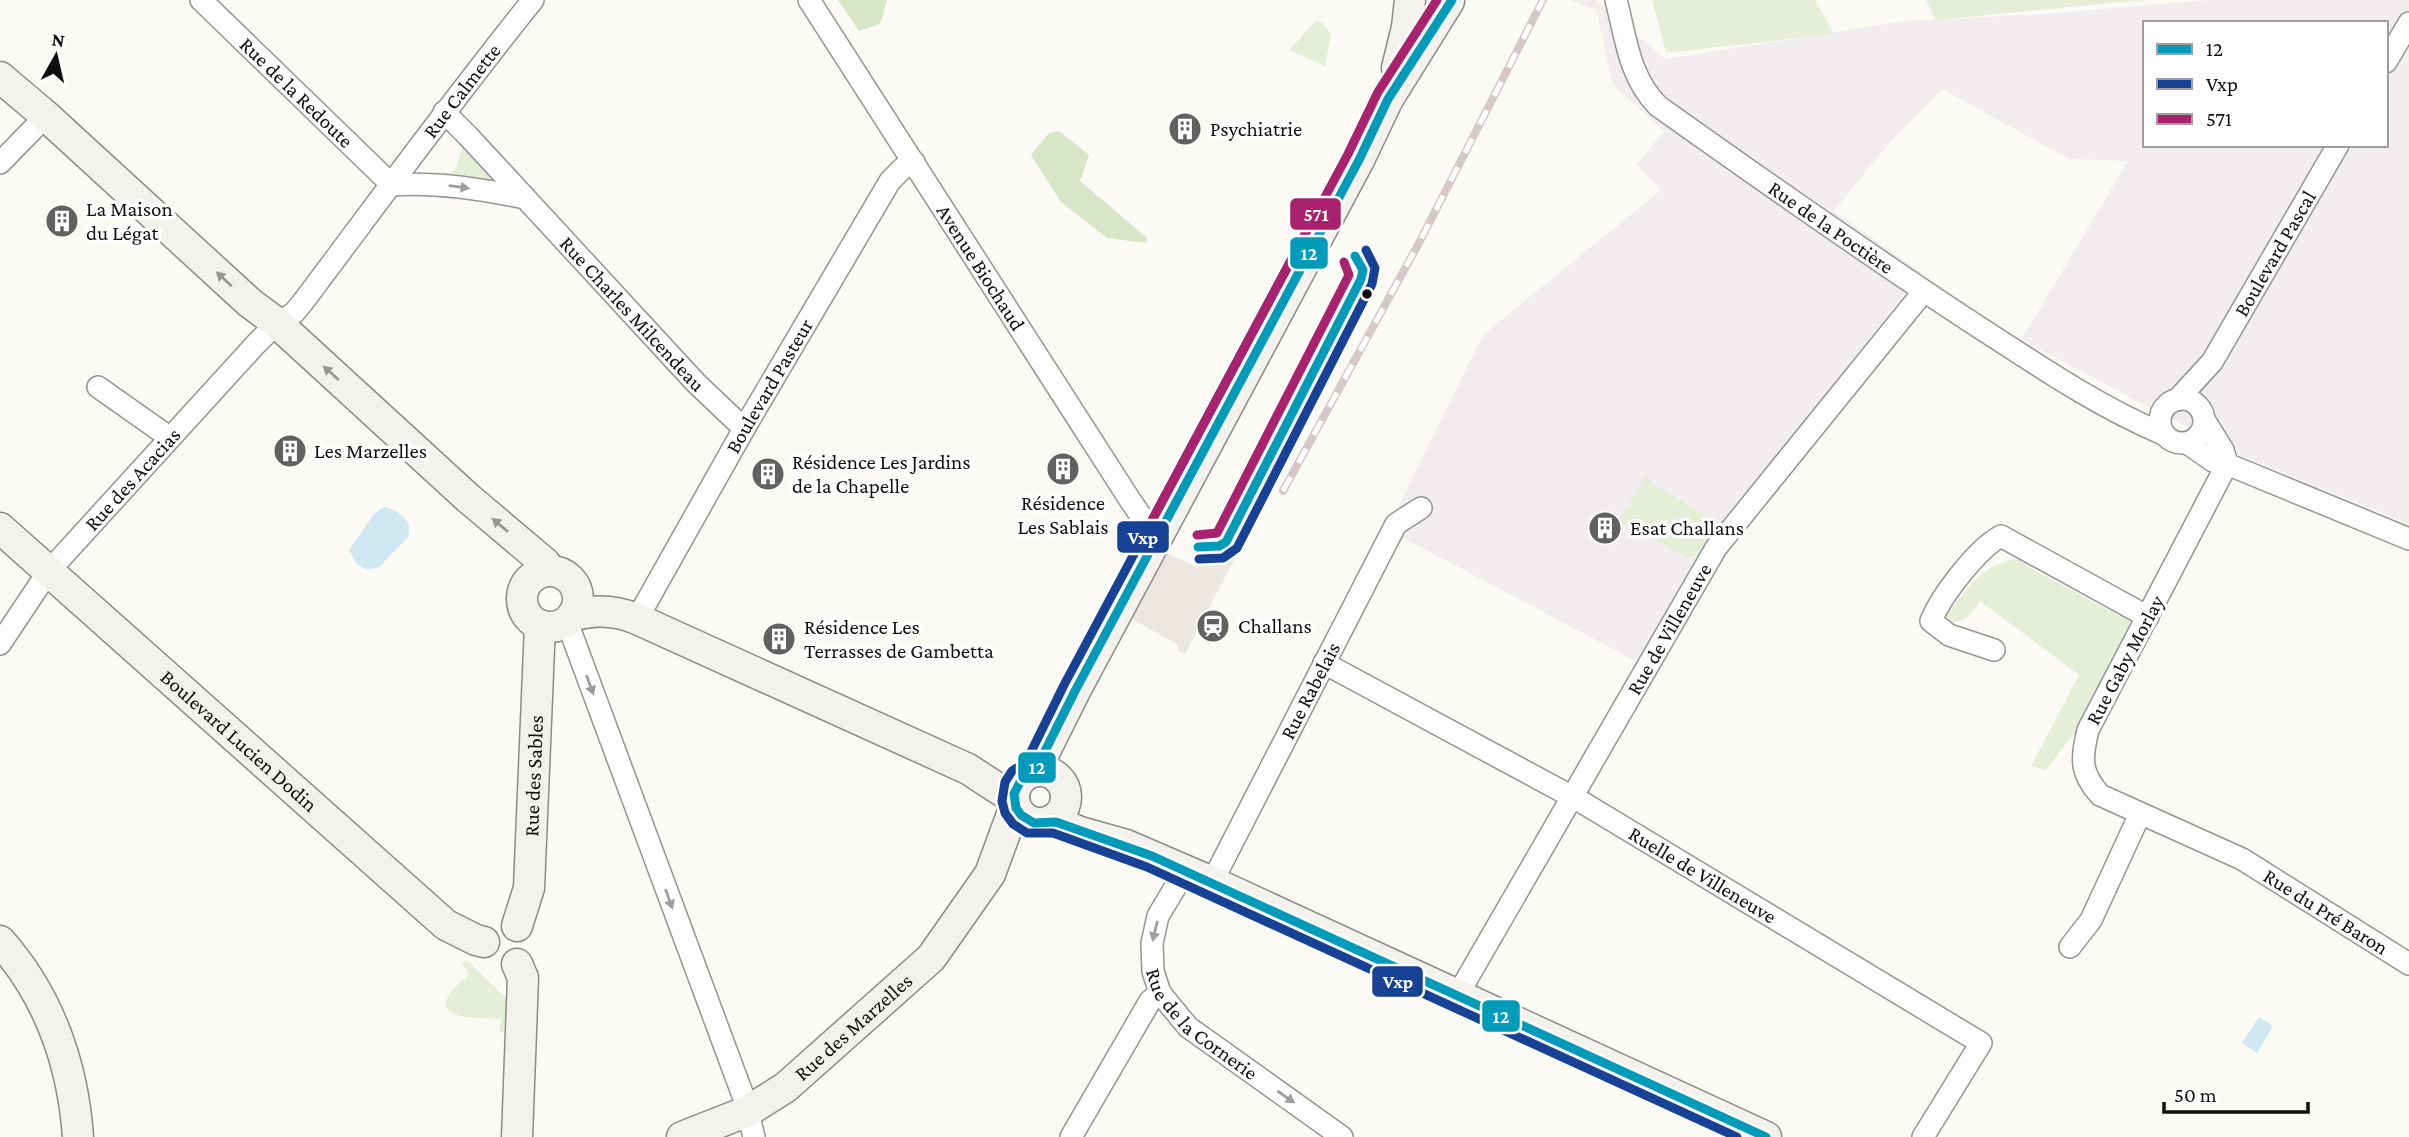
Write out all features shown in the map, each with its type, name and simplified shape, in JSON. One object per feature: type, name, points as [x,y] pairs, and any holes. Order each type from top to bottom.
[{"type":"main road","points":[[1388,99],[1403,49],[1410,0]]},
{"type":"main road","points":[[1014,803],[1017,784],[1032,772],[1442,0]]},
{"type":"main road","points":[[0,77],[250,303],[277,323],[468,498],[545,563],[548,572]]},
{"type":"main road","name":"Boulevard Lucien Dodin","points":[[0,528],[446,925],[484,942]]},
{"type":"main road","points":[[563,614],[572,582],[557,572],[548,572],[531,579],[522,595],[526,613],[563,614],[610,602],[628,615],[968,769],[1014,803],[1025,819],[1056,806]]},
{"type":"main road","name":"Rue des Sables","points":[[517,926],[529,888],[563,614]]},
{"type":"main road","points":[[1056,806],[1075,691]]},
{"type":"main road","points":[[968,769],[1051,773],[1056,806],[1080,832],[1121,843],[1212,882],[1766,1137]]},
{"type":"main road","name":"Rue des Marzelles","points":[[990,874],[1014,803]]},
{"type":"main road","name":"Rue des Marzelles","points":[[682,1137],[751,1124],[786,1087],[931,958],[990,874],[1027,843],[1056,806]]},
{"type":"main road","points":[[510,923],[517,926],[528,942],[526,955],[516,964],[503,967],[487,955],[484,942],[496,925],[510,923]]},
{"type":"main road","points":[[0,942],[26,975],[55,1028],[64,1054],[78,1137]]},
{"type":"main road","points":[[516,964],[523,978],[517,1137]]},
{"type":"street","name":"Rue de la Redoute","points":[[201,0],[392,185]]},
{"type":"street","name":"Rue Calmette","points":[[392,185],[443,112],[533,0]]},
{"type":"street","name":"Avenue Biochaud","points":[[808,0],[1130,500],[1141,516],[1161,530]]},
{"type":"street","name":"Rue de la Poctière","points":[[1616,0],[1636,77],[1645,93],[1658,106],[1924,291],[2105,407],[2163,434],[2174,442],[2187,443],[2213,461],[2227,464],[2409,539]]},
{"type":"street","points":[[2388,59],[2409,23]]},
{"type":"street","name":"Rue Charles Milcendeau","points":[[443,112],[696,383],[745,427]]},
{"type":"street","points":[[0,163],[46,116]]},
{"type":"street","name":"Boulevard Pascal","points":[[2171,403],[2212,362],[2337,147]]},
{"type":"street","name":"Boulevard Pasteur","points":[[628,615],[745,427],[890,181],[903,168],[914,162]]},
{"type":"street","points":[[277,323],[294,313],[392,185],[438,184],[525,198]]},
{"type":"street","name":"Rue de Villeneuve","points":[[1457,996],[1716,548],[1924,291]]},
{"type":"street","name":"Rue des Acacias","points":[[0,644],[48,572],[169,437],[277,323]]},
{"type":"street","name":"Boulevard Pascal","points":[[2204,417],[2212,362]]},
{"type":"street","points":[[98,387],[169,437]]},
{"type":"street","points":[[2105,407],[2129,409],[2190,400],[2196,403],[2223,450],[2227,464]]},
{"type":"street","points":[[2163,434],[2160,416],[2171,403]]},
{"type":"street","points":[[2187,443],[2202,433],[2204,417]]},
{"type":"street","name":"Rue Gaby Morlay","points":[[2227,464],[2088,730],[2082,751],[2084,771],[2100,795],[2242,859]]},
{"type":"street","name":"Rue Rabelais","points":[[1212,882],[1395,524],[1421,508]]},
{"type":"street","points":[[1994,650],[1949,635],[1931,621],[1939,602],[1989,543],[2001,536],[2148,617]]},
{"type":"street","points":[[563,614],[751,1124]]},
{"type":"street","name":"Ruelle de Villeneuve","points":[[1324,663],[1573,797],[1981,1043],[1923,1137]]},
{"type":"street","points":[[2070,947],[2091,920],[2140,814]]},
{"type":"street","name":"Rue du Pré Baron","points":[[2242,859],[2409,964]]},
{"type":"street","name":"Rue de la Cornerie","points":[[1185,870],[1158,916],[1152,943],[1153,971],[1160,993],[1188,1027],[1342,1137]]},
{"type":"street","points":[[1070,1137],[1150,1001],[1160,993]]},
{"type":"shaded area","points":[[1570,0],[1595,0],[1665,59],[1905,21],[2044,14],[2210,0],[2409,0],[2409,524],[2242,456],[2021,340],[2128,161],[2069,159],[1942,89],[1886,147],[1834,211],[1921,272],[1702,554],[1641,664],[1387,529],[1483,335],[1661,190],[1636,165],[1664,131],[1613,85],[1596,10]]},
{"type":"shaded area","points":[[1160,550],[1196,567],[1213,565],[1227,553],[1235,558],[1185,654],[1178,651],[1177,644],[1125,615]]},
{"type":"green space","points":[[838,0],[887,0],[880,24],[859,31]]},
{"type":"green space","points":[[1652,0],[1815,0],[1834,34],[1666,53]]},
{"type":"green space","points":[[1926,0],[2144,0],[1936,20]]},
{"type":"green space","points":[[1316,21],[1323,23],[1331,35],[1325,66],[1289,50]]},
{"type":"green space","points":[[1059,131],[1089,155],[1080,181],[1147,238],[1146,243],[1107,238],[1061,202],[1031,155],[1049,133]]},
{"type":"green space","points":[[468,145],[491,174],[489,180],[484,185],[441,179],[442,172],[450,173],[455,170],[462,149]]},
{"type":"green space","points":[[1645,476],[1655,485],[1725,527],[1707,553],[1688,558],[1619,522]]},
{"type":"green space","points":[[2014,559],[2023,560],[2027,566],[2119,616],[2123,612],[2129,618],[2129,627],[2082,723],[2046,770],[2031,766],[2079,675],[1980,601],[1962,621],[1952,622],[1946,616],[1982,573]]},
{"type":"green space","points":[[467,960],[506,998],[504,1033],[499,1032],[501,1019],[457,1015],[446,1006],[451,992],[469,974],[462,963]]},
{"type":"water","points":[[384,507],[404,517],[409,526],[408,537],[379,567],[367,570],[357,564],[349,550],[374,514]]},
{"type":"water","points":[[2259,1017],[2273,1026],[2257,1053],[2242,1043]]},
{"type":"railway","points":[[1283,491],[1419,243],[1543,0]]},
{"type":"transit line","name":"571","points":[[1150,524],[1348,154],[1378,92],[1437,0]]},
{"type":"transit line","name":"12","points":[[1452,0],[1388,99],[1359,160],[1075,691],[1035,771],[1021,780],[1014,794],[1016,808],[1021,815],[1034,823],[1056,822],[1152,856],[1766,1137]]},
{"type":"transit line","name":"Vxp","points":[[1319,208],[1064,685],[1026,762],[1012,771],[1005,782],[1002,801],[1005,813],[1013,824],[1027,833],[1053,833],[1147,867],[1737,1137]]},
{"type":"transit line","name":"Vxp","points":[[1199,559],[1223,558],[1237,548],[1372,284],[1375,268],[1366,250]]},
{"type":"transit line","name":"12","points":[[1198,547],[1219,546],[1226,542],[1361,279],[1363,270],[1355,256]]},
{"type":"transit line","name":"571","points":[[1197,535],[1217,533],[1349,275],[1344,262]]},
{"type":"place","name":"Psychiatrie","points":[[1185,129]]},
{"type":"place","name":"La Maison du Légat","points":[[62,221]]},
{"type":"place","name":"Les Marzelles","points":[[290,451]]},
{"type":"place","name":"Résidence Les Sablais","points":[[1063,469]]},
{"type":"place","name":"Résidence Les Jardins de la Chapelle","points":[[768,474]]},
{"type":"place","name":"Esat Challans","points":[[1605,528]]},
{"type":"place","name":"Challans","points":[[1213,626]]},
{"type":"place","name":"Résidence Les Terrasses de Gambetta","points":[[779,639]]}]
